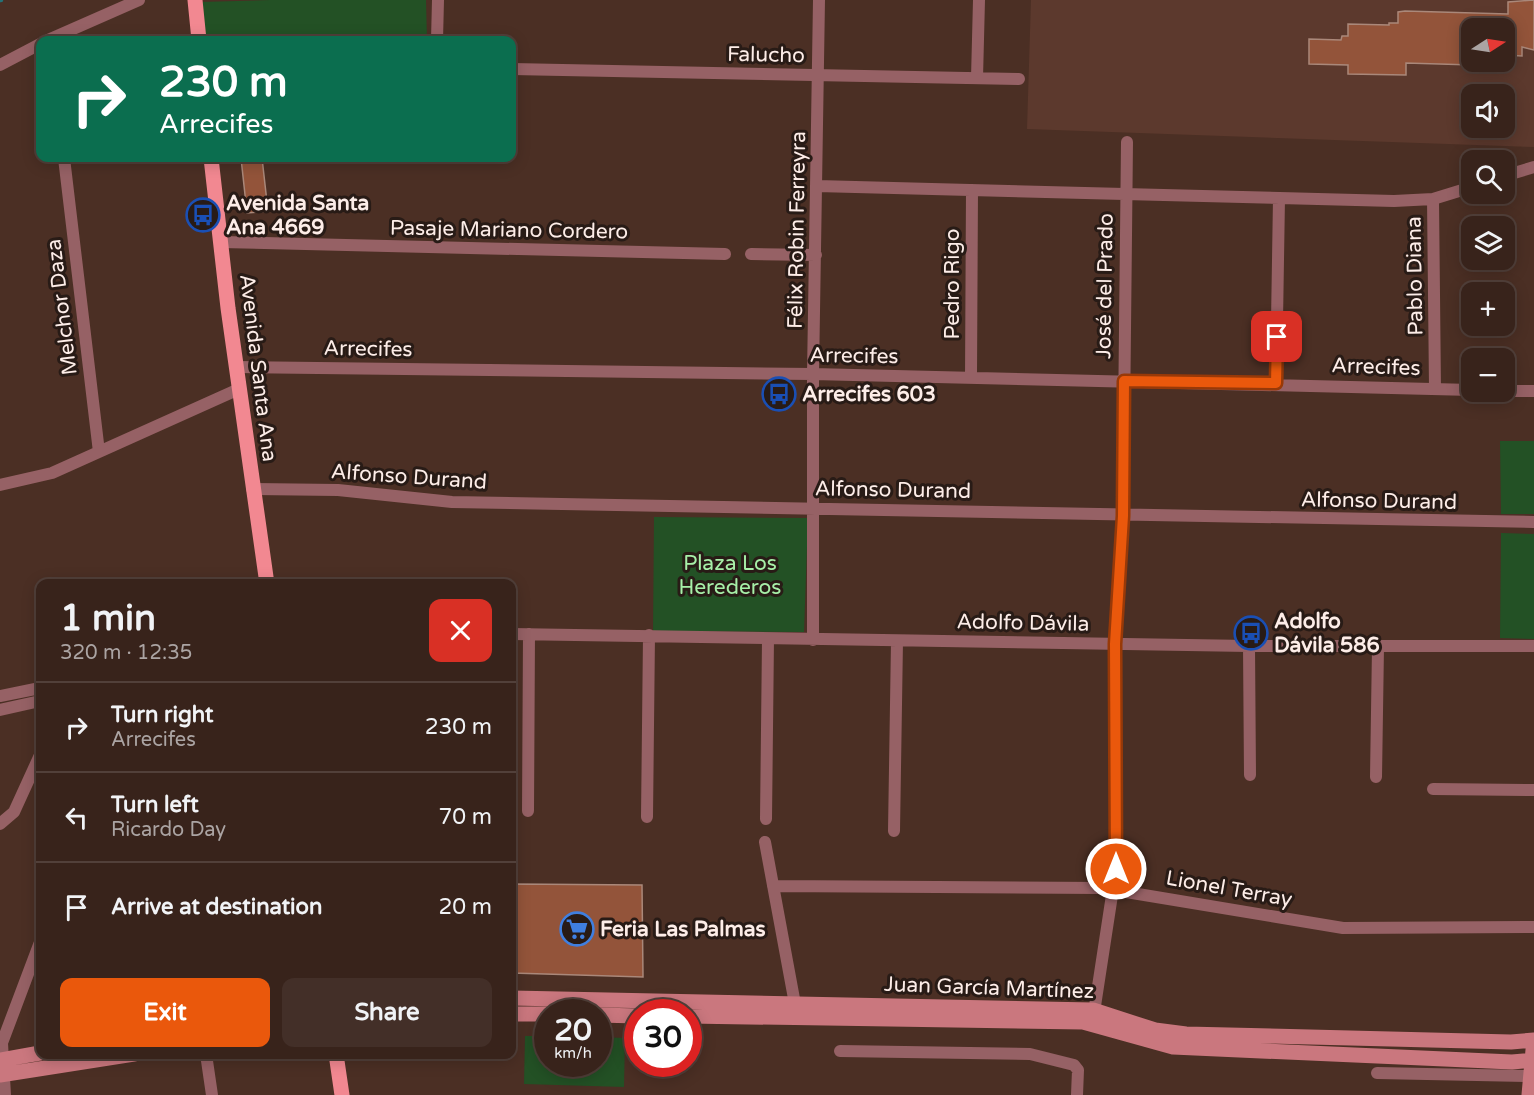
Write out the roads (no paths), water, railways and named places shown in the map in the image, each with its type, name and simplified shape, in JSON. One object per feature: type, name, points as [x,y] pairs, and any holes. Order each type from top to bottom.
[{"type":"main road","points":[[195,0],[199,36]]},
{"type":"main road","name":"Avenida Santa Ana","points":[[211,162],[252,489],[266,579]]},
{"type":"main road","name":"Juan García Martínez","points":[[516,998],[795,1004],[1093,1017],[1186,1034],[1511,1042],[1534,1040]]},
{"type":"main road","points":[[516,1014],[534,1014]]},
{"type":"main road","name":"Juan García Martínez","points":[[702,1016],[1093,1017],[1173,1047],[1512,1062],[1533,1060]]},
{"type":"main road","points":[[1529,1095],[1534,1032]]},
{"type":"main road","points":[[1,1067],[36,1054]]},
{"type":"main road","points":[[1,1067],[83,1059]]},
{"type":"main road","points":[[337,1059],[342,1095]]},
{"type":"street","points":[[57,36],[139,0]]},
{"type":"street","points":[[438,0],[438,36]]},
{"type":"street","name":"Félix Robin Ferreyra","points":[[813,640],[813,374],[819,0]]},
{"type":"street","points":[[977,78],[979,0]]},
{"type":"street","points":[[0,65],[36,46]]},
{"type":"street","name":"Falucho","points":[[516,69],[1019,79]]},
{"type":"street","name":"José del Prado","points":[[1093,1017],[1116,869],[1115,644],[1123,516],[1127,142]]},
{"type":"street","name":"Melchor Daza","points":[[64,162],[99,452]]},
{"type":"street","points":[[1515,173],[1534,167]]},
{"type":"street","points":[[817,186],[1394,201],[1433,199],[1461,190]]},
{"type":"street","name":"Pedro Rigo","points":[[971,378],[972,190]]},
{"type":"street","points":[[1276,383],[1279,198]]},
{"type":"street","name":"Pablo Diana","points":[[1433,199],[1435,389]]},
{"type":"street","name":"Pasaje Mariano Cordero","points":[[221,243],[725,254]]},
{"type":"street","points":[[751,254],[816,255]]},
{"type":"street","name":"Arrecifes","points":[[236,367],[813,374],[1276,383],[1461,390]]},
{"type":"street","points":[[0,485],[52,473],[239,389]]},
{"type":"street","points":[[1515,391],[1534,391]]},
{"type":"street","name":"Alfonso Durand","points":[[252,489],[338,490],[452,502],[1534,522]]},
{"type":"street","name":"Adolfo Dávila","points":[[516,634],[1249,646],[1534,646]]},
{"type":"street","points":[[528,811],[530,634]]},
{"type":"street","points":[[647,817],[649,635]]},
{"type":"street","points":[[766,819],[768,639]]},
{"type":"street","points":[[894,831],[897,641]]},
{"type":"street","points":[[1249,646],[1250,776]]},
{"type":"street","points":[[1376,777],[1378,647]]},
{"type":"street","points":[[0,696],[36,689]]},
{"type":"street","points":[[0,710],[36,702]]},
{"type":"street","points":[[2,823],[14,812],[36,764]]},
{"type":"street","points":[[1433,789],[1534,790]]},
{"type":"street","points":[[765,842],[795,1004]]},
{"type":"street","name":"Lionel Terray","points":[[773,886],[1113,888],[1343,928],[1534,927]]},
{"type":"street","points":[[5,1095],[1,1067],[2,1043],[36,953]]},
{"type":"street","points":[[840,1051],[1030,1054],[1074,1065],[1078,1070],[1077,1095]]},
{"type":"street","points":[[207,1059],[212,1095]]},
{"type":"street","points":[[1377,1073],[1531,1076]]},
{"type":"place","name":"Avenida Santa Ana 4669","points":[[203,215]]},
{"type":"place","name":"Arrecifes 603","points":[[779,394]]},
{"type":"place","name":"Adolfo Dávila 586","points":[[1251,633]]},
{"type":"place","name":"Feria Las Palmas","points":[[577,929]]},
{"type":"park label","name":"Plaza Los Herederos","points":[[730,575]]}]
